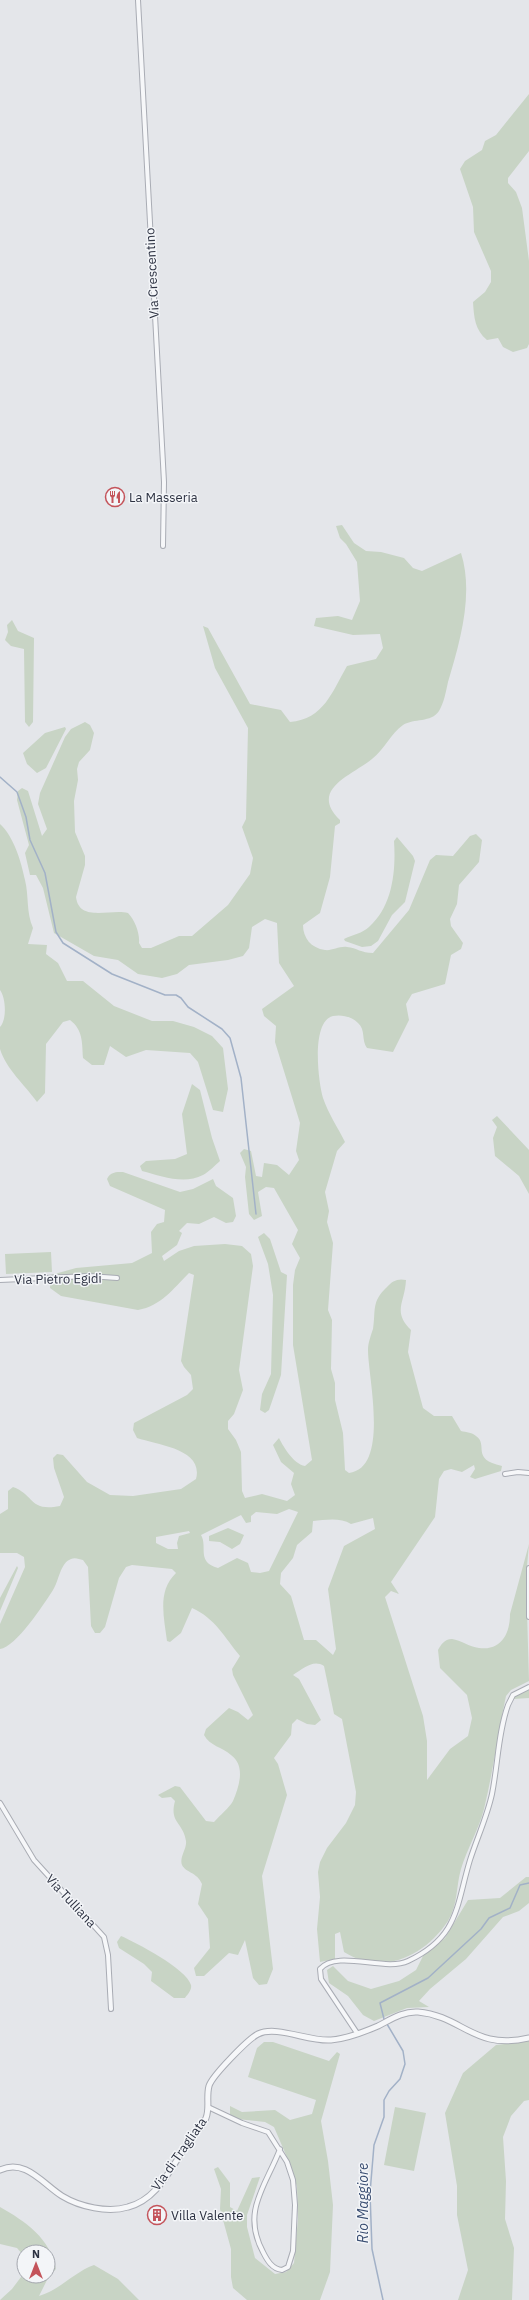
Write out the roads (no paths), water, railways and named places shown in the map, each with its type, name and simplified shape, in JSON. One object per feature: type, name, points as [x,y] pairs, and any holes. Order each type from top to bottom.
[{"type":"street","name":"Via Crescentino","points":[[138,0],[164,482],[163,546]]},
{"type":"street","name":"Via Pietro Egidi","points":[[0,1280],[89,1276],[117,1278]]},
{"type":"street","points":[[505,1474],[518,1472],[529,1473]]},
{"type":"street","points":[[529,1568],[529,1618]]},
{"type":"street","points":[[357,2033],[321,1979],[320,1969],[327,1965],[345,1961],[392,1965],[404,1963],[430,1947],[452,1923],[457,1914],[470,1861],[490,1800],[508,1704],[513,1695],[529,1687]]},
{"type":"street","name":"Via Tulliana","points":[[0,1803],[34,1860],[104,1937],[108,1955],[111,2009]]},
{"type":"street","name":"Via di Tragliata","points":[[0,2170],[13,2167],[29,2171],[62,2196],[77,2203],[104,2209],[127,2208],[144,2200],[163,2182],[189,2142],[203,2124],[208,2107],[208,2090],[211,2081],[258,2034],[276,2032],[326,2040],[342,2038],[377,2026],[392,2018],[418,2012],[434,2016],[491,2040],[507,2042],[529,2038]]},
{"type":"street","points":[[208,2107],[242,2123],[266,2131],[280,2148],[291,2171],[295,2206],[292,2256],[288,2267],[282,2270],[273,2266],[266,2258],[258,2240],[253,2220],[264,2180],[271,2172],[280,2148]]},
{"type":"waterway","points":[[0,777],[17,792],[26,817],[30,840],[45,873],[56,932],[63,943],[112,974],[165,995],[176,995],[181,998],[188,1007],[222,1029],[230,1038],[241,1078],[256,1214]]},
{"type":"waterway","name":"Rio Maggiore","points":[[383,2300],[372,2249],[370,2193],[374,2145],[384,2117],[384,2100],[389,2091],[400,2079],[405,2064],[403,2051],[384,2019],[380,2003],[428,1978],[481,1929],[489,1918],[510,1908],[520,1885],[529,1883]]},
{"type":"place","name":"La Masseria","points":[[115,497]]},
{"type":"place","name":"Villa Valente","points":[[157,2215]]}]
